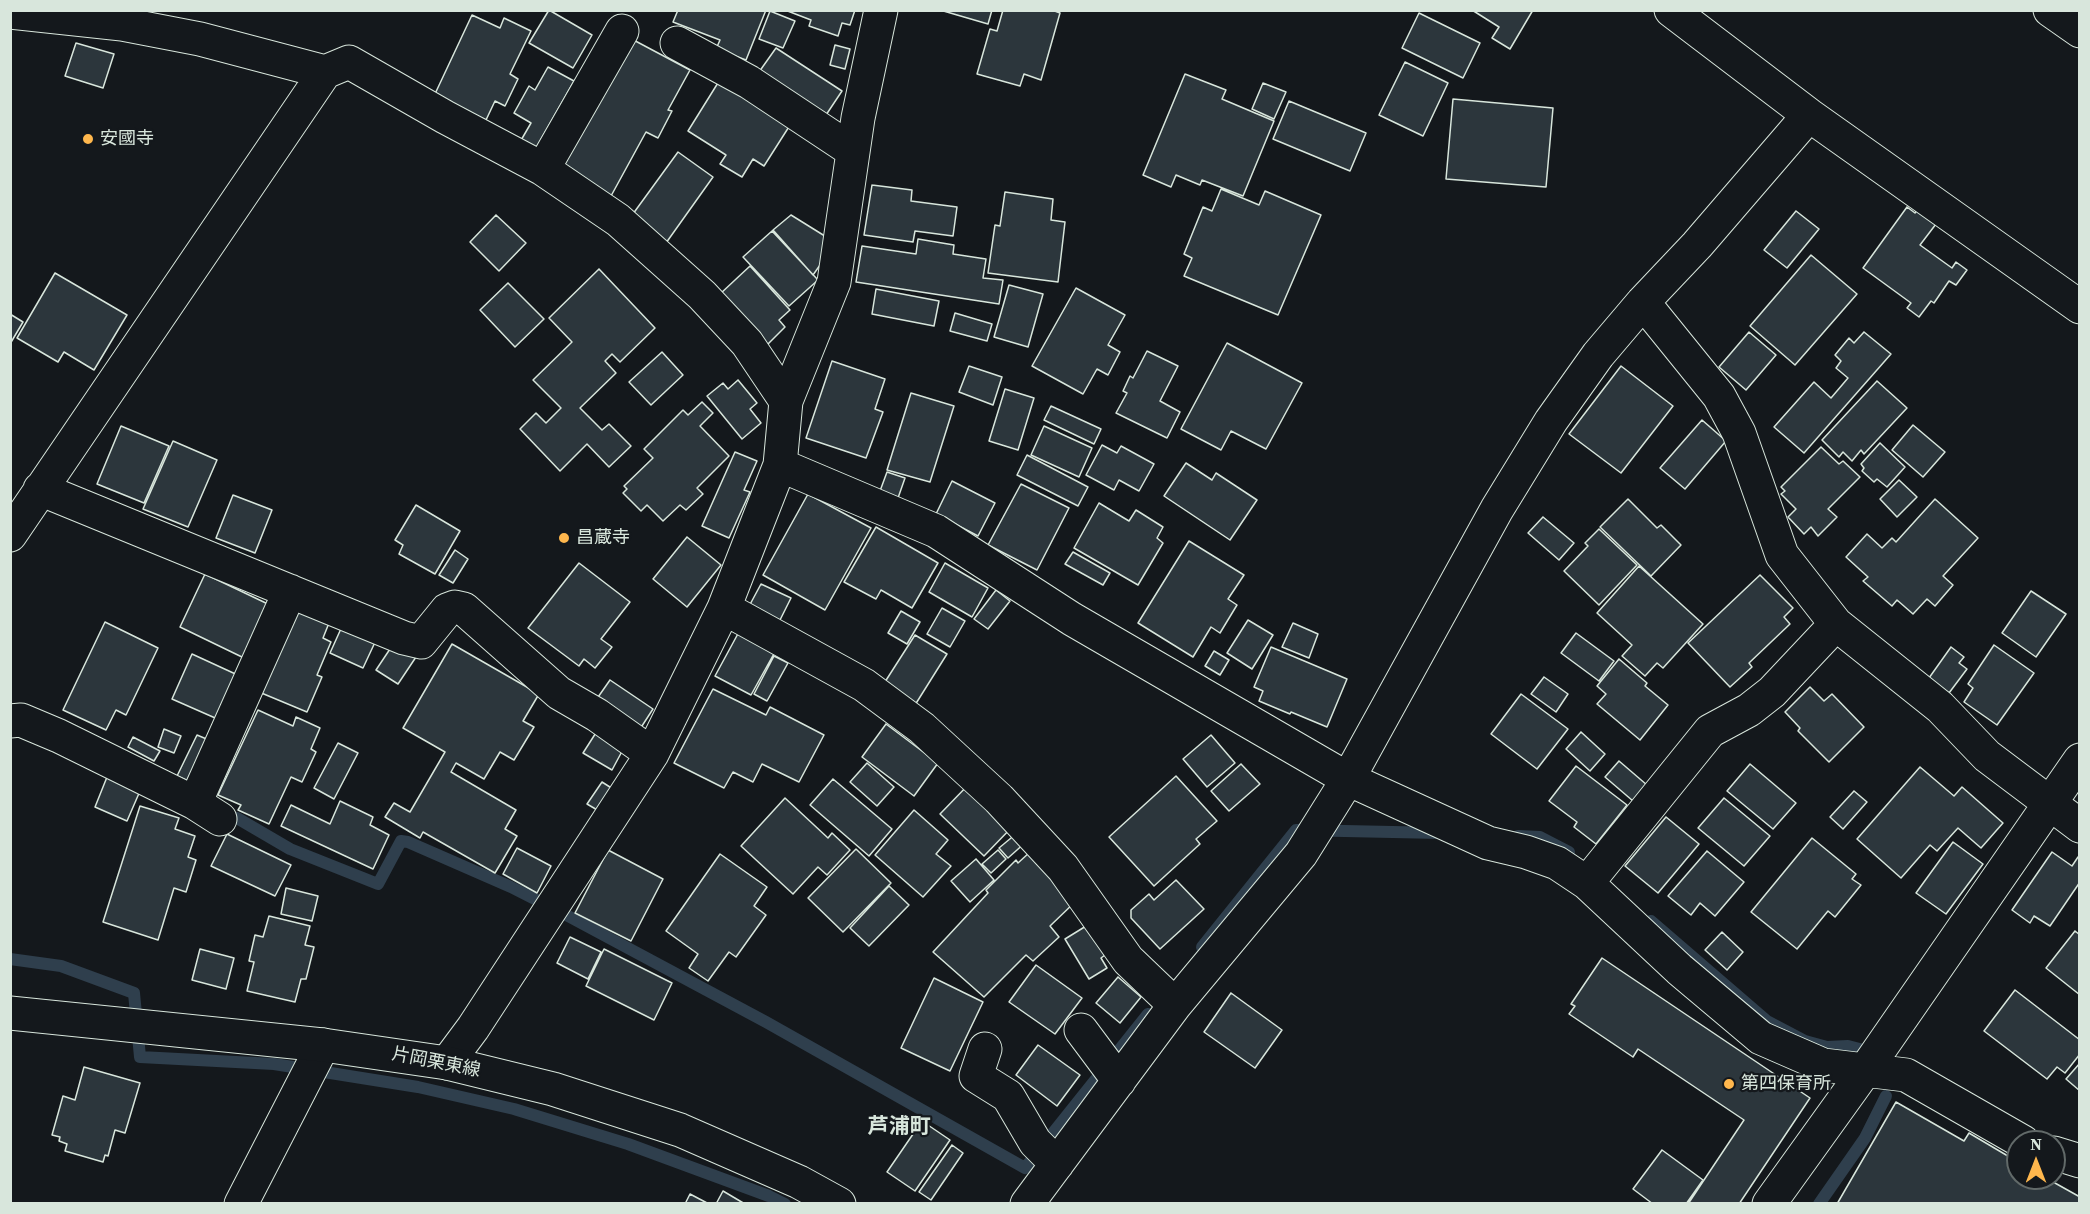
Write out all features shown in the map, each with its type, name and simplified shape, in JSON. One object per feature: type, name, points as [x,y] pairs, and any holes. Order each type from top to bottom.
[{"type":"street","points":[[447,1063],[473,1028],[652,754],[724,608],[780,465],[786,401],[834,282],[858,118],[881,10]]},
{"type":"street","points":[[1671,10],[1809,115],[2079,307]]},
{"type":"street","points":[[2050,10],[2079,31]]},
{"type":"street","points":[[10,12],[133,26],[200,39],[325,72]]},
{"type":"street","points":[[543,169],[622,31]]},
{"type":"street","points":[[677,43],[749,82],[853,151]]},
{"type":"street","points":[[10,535],[325,72],[349,62],[543,169],[618,220],[702,295],[747,343],[786,401]]},
{"type":"street","points":[[1027,1203],[1049,1156],[1118,1079],[1174,1004],[1301,854],[1348,779],[1497,509],[1551,421],[1598,355],[1809,115]]},
{"type":"street","points":[[1643,302],[1719,396],[1739,433],[1782,555],[1836,624],[1940,706],[1988,756],[2079,826]]},
{"type":"street","points":[[780,465],[936,531],[1072,619],[1348,779],[1488,843],[1526,852],[1557,863],[1588,882],[1679,969],[1761,1038],[1823,1065],[1867,1068],[1906,1075],[2006,1132]]},
{"type":"street","points":[[40,489],[404,638],[421,642],[447,610],[455,607],[464,609],[559,693],[597,715],[652,754]]},
{"type":"street","points":[[10,721],[21,720],[59,736],[208,811],[290,591]]},
{"type":"street","points":[[724,608],[864,685],[922,728],[999,799],[1055,860],[1128,960],[1174,1004]]},
{"type":"street","points":[[1588,882],[1710,731],[1749,710],[1772,692],[1836,624]]},
{"type":"street","points":[[1769,1203],[1867,1068],[2079,760]]},
{"type":"street","name":"片岡栗東線","points":[[10,1013],[323,1045],[447,1063],[553,1089],[680,1130],[799,1182],[839,1203]]},
{"type":"street","points":[[1086,1037],[1118,1079]]},
{"type":"street","points":[[241,1203],[323,1045]]},
{"type":"street","points":[[985,1049],[976,1076],[1008,1096],[1049,1156]]},
{"type":"building","points":[[549,10],[592,35],[573,68],[529,43]]},
{"type":"building","points":[[678,10],[766,10],[746,60],[716,49],[720,40],[673,22]]},
{"type":"building","points":[[785,10],[855,10],[850,25],[842,23],[838,36],[809,26],[811,20]]},
{"type":"building","points":[[940,10],[992,10],[988,24]]},
{"type":"building","points":[[1003,10],[1052,10],[1060,13],[1041,80],[1024,74],[1020,86],[977,74],[990,29],[997,31]]},
{"type":"building","points":[[1472,10],[1533,10],[1510,49],[1492,38],[1499,27]]},
{"type":"building","points":[[770,11],[795,21],[783,48],[759,39]]},
{"type":"building","points":[[1419,13],[1480,43],[1463,78],[1402,48]]},
{"type":"building","points":[[472,15],[500,28],[504,18],[531,31],[510,74],[518,79],[505,106],[495,101],[486,120],[434,96]]},
{"type":"building","points":[[626,36],[690,70],[668,110],[672,111],[658,138],[646,132],[611,196],[557,167]]},
{"type":"building","points":[[76,43],[114,54],[103,88],[65,76]]},
{"type":"building","points":[[835,45],[850,49],[845,69],[830,65]]},
{"type":"building","points":[[776,48],[842,91],[826,115],[759,72]]},
{"type":"building","points":[[1405,62],[1448,83],[1423,136],[1379,115]]},
{"type":"building","points":[[548,67],[574,81],[535,150],[520,142],[531,123],[514,113],[529,86],[535,90]]},
{"type":"building","points":[[1185,74],[1226,90],[1222,99],[1274,121],[1243,196],[1202,180],[1200,185],[1176,175],[1171,187],[1143,175]]},
{"type":"building","points":[[721,78],[792,122],[764,166],[753,159],[742,177],[720,164],[726,155],[688,131]]},
{"type":"building","points":[[1263,83],[1286,92],[1274,119],[1252,109]]},
{"type":"building","points":[[1453,99],[1553,108],[1546,187],[1446,179]]},
{"type":"building","points":[[1289,101],[1366,133],[1350,171],[1273,139]]},
{"type":"building","points":[[678,152],[713,177],[666,243],[630,218]]},
{"type":"building","points":[[872,185],[912,190],[911,201],[957,207],[953,236],[915,231],[913,242],[864,235]]},
{"type":"building","points":[[1221,189],[1259,205],[1265,191],[1321,215],[1278,315],[1184,276],[1192,258],[1184,254],[1203,207],[1212,211]]},
{"type":"building","points":[[1005,192],[1053,199],[1051,220],[1065,222],[1058,282],[988,273],[995,225],[1000,226]]},
{"type":"building","points":[[1907,207],[1915,213],[1917,210],[1936,224],[1920,245],[1952,268],[1956,262],[1967,270],[1956,285],[1949,281],[1934,303],[1931,301],[1919,317],[1907,308],[1911,303],[1863,268]]},
{"type":"building","points":[[1796,211],[1819,229],[1787,268],[1764,250]]},
{"type":"building","points":[[496,215],[526,243],[499,271],[470,242]]},
{"type":"building","points":[[791,215],[828,238],[825,258],[813,275],[773,230]]},
{"type":"building","points":[[772,231],[818,280],[789,306],[743,257]]},
{"type":"building","points":[[918,239],[954,245],[953,254],[986,259],[983,278],[1003,280],[999,304],[856,282],[862,246],[916,254]]},
{"type":"building","points":[[1811,255],[1857,294],[1795,365],[1750,326]]},
{"type":"building","points":[[750,266],[790,310],[779,320],[785,327],[767,345],[720,294]]},
{"type":"building","points":[[599,269],[655,328],[620,362],[612,354],[605,361],[616,373],[580,408],[602,430],[609,424],[631,446],[609,467],[587,444],[560,471],[520,429],[536,413],[546,423],[561,408],[533,380],[572,342],[549,318]]},
{"type":"building","points":[[55,273],[127,315],[94,370],[64,352],[58,362],[17,338]]},
{"type":"building","points":[[508,283],[544,319],[515,347],[480,310]]},
{"type":"building","points":[[1009,285],[1043,294],[1028,347],[994,337]]},
{"type":"building","points":[[1076,288],[1125,315],[1108,345],[1120,352],[1108,375],[1097,369],[1083,394],[1032,366]]},
{"type":"building","points":[[876,289],[939,301],[934,326],[872,314]]},
{"type":"building","points":[[955,313],[992,324],[987,341],[950,331]]},
{"type":"building","points":[[10,314],[23,322],[10,344]]},
{"type":"building","points":[[1749,332],[1776,355],[1746,390],[1719,367]]},
{"type":"building","points":[[1864,332],[1891,354],[1804,453],[1774,427],[1814,382],[1831,398],[1848,378],[1836,368],[1841,361],[1835,355],[1849,338],[1854,343]]},
{"type":"building","points":[[1227,343],[1302,383],[1266,449],[1231,431],[1221,450],[1181,429]]},
{"type":"building","points":[[1147,351],[1178,366],[1160,401],[1180,412],[1167,438],[1116,413],[1127,393],[1123,391],[1130,376],[1133,378]]},
{"type":"building","points":[[662,352],[683,375],[651,405],[629,382]]},
{"type":"building","points":[[832,361],[885,379],[875,409],[883,412],[866,458],[806,438]]},
{"type":"building","points":[[969,366],[1002,377],[993,405],[959,392]]},
{"type":"building","points":[[1621,366],[1673,406],[1621,473],[1569,434]]},
{"type":"building","points":[[738,380],[757,403],[750,409],[761,423],[742,439],[707,396],[723,383],[728,389]]},
{"type":"building","points":[[1877,381],[1907,408],[1864,454],[1861,450],[1852,461],[1843,452],[1839,457],[1822,440]]},
{"type":"building","points":[[1005,389],[1034,398],[1018,450],[989,441]]},
{"type":"building","points":[[911,393],[954,406],[930,482],[887,470]]},
{"type":"building","points":[[702,402],[713,413],[700,426],[729,456],[697,488],[703,494],[686,510],[680,505],[663,521],[647,505],[641,511],[623,493],[627,489],[624,486],[653,458],[644,449],[683,410],[688,415]]},
{"type":"building","points":[[1051,406],[1101,429],[1094,444],[1044,420]]},
{"type":"building","points":[[1702,420],[1726,441],[1685,489],[1660,468]]},
{"type":"building","points":[[1913,425],[1945,452],[1923,477],[1892,450]]},
{"type":"building","points":[[121,426],[169,446],[144,503],[97,484]]},
{"type":"building","points":[[1044,426],[1092,448],[1079,477],[1031,455]]},
{"type":"building","points":[[173,441],[217,460],[188,527],[143,509]]},
{"type":"building","points":[[1880,443],[1905,467],[1887,487],[1877,479],[1874,482],[1862,471],[1864,468],[1861,464]]},
{"type":"building","points":[[1102,445],[1117,453],[1121,446],[1154,464],[1139,491],[1119,480],[1114,490],[1086,475]]},
{"type":"building","points":[[1821,447],[1839,464],[1843,461],[1860,477],[1828,509],[1837,517],[1818,536],[1811,527],[1804,534],[1788,517],[1796,509],[1781,494],[1785,491],[1781,487]]},
{"type":"building","points":[[735,452],[757,461],[744,490],[750,492],[729,538],[702,526]]},
{"type":"building","points":[[1027,455],[1088,487],[1078,506],[1017,475]]},
{"type":"building","points":[[1186,463],[1212,480],[1216,473],[1257,500],[1230,540],[1164,496]]},
{"type":"building","points":[[887,472],[905,478],[898,498],[880,491]]},
{"type":"building","points":[[1899,480],[1917,497],[1897,517],[1880,499]]},
{"type":"building","points":[[952,481],[995,503],[978,536],[936,514]]},
{"type":"building","points":[[1021,484],[1069,508],[1037,570],[988,545]]},
{"type":"building","points":[[808,494],[871,528],[825,610],[763,575]]},
{"type":"building","points":[[233,495],[272,510],[255,553],[216,538]]},
{"type":"building","points":[[1628,499],[1657,528],[1661,525],[1681,545],[1651,576],[1600,527]]},
{"type":"building","points":[[1935,499],[1978,538],[1943,576],[1953,585],[1935,606],[1927,599],[1913,614],[1897,600],[1892,606],[1863,581],[1868,577],[1846,557],[1867,534],[1882,548],[1892,538],[1896,542]]},
{"type":"building","points":[[1099,503],[1129,521],[1136,510],[1163,527],[1157,538],[1163,543],[1138,585],[1074,548]]},
{"type":"building","points":[[416,505],[460,531],[435,574],[399,554],[403,545],[395,540]]},
{"type":"building","points":[[1543,517],[1574,543],[1559,560],[1528,533]]},
{"type":"building","points":[[876,527],[938,563],[912,608],[881,590],[876,599],[844,582]]},
{"type":"building","points":[[1599,529],[1637,565],[1599,605],[1564,571],[1588,546],[1585,543]]},
{"type":"building","points":[[687,537],[721,565],[687,607],[653,579]]},
{"type":"building","points":[[1189,541],[1244,575],[1228,599],[1237,605],[1220,633],[1211,627],[1193,657],[1138,623]]},
{"type":"building","points":[[455,550],[468,559],[453,583],[439,575]]},
{"type":"building","points":[[1073,552],[1110,573],[1103,585],[1065,564]]},
{"type":"building","points":[[579,563],[630,602],[601,639],[612,647],[595,668],[584,659],[579,666],[528,628]]},
{"type":"building","points":[[945,563],[988,588],[972,617],[929,592]]},
{"type":"building","points":[[1639,566],[1703,624],[1663,668],[1657,663],[1645,676],[1622,656],[1632,645],[1597,613]]},
{"type":"building","points":[[205,574],[270,605],[244,658],[180,627]]},
{"type":"building","points":[[1760,575],[1793,608],[1784,617],[1790,624],[1749,663],[1752,667],[1730,687],[1688,643]]},
{"type":"building","points":[[761,584],[791,598],[778,624],[747,610]]},
{"type":"building","points":[[996,590],[1010,601],[988,629],[974,619]]},
{"type":"building","points":[[2031,591],[2066,614],[2036,657],[2002,633]]},
{"type":"building","points":[[297,603],[331,618],[323,638],[331,642],[317,675],[322,677],[307,712],[259,692]]},
{"type":"building","points":[[942,608],[965,621],[950,647],[927,634]]},
{"type":"building","points":[[901,611],[920,622],[907,644],[888,633]]},
{"type":"building","points":[[1248,620],[1273,635],[1252,669],[1227,653]]},
{"type":"building","points":[[105,622],[158,648],[126,715],[116,710],[106,730],[63,710]]},
{"type":"building","points":[[344,622],[377,638],[363,668],[330,653]]},
{"type":"building","points":[[1293,623],[1318,634],[1309,658],[1282,647]]},
{"type":"building","points":[[740,630],[776,650],[751,695],[715,676]]},
{"type":"building","points":[[1576,633],[1614,661],[1599,681],[1561,653]]},
{"type":"building","points":[[915,635],[947,654],[915,705],[883,685]]},
{"type":"building","points":[[394,643],[416,657],[398,684],[376,670]]},
{"type":"building","points":[[452,644],[539,694],[523,721],[534,727],[514,760],[500,752],[484,779],[456,763],[451,772],[516,810],[505,829],[517,836],[495,873],[423,832],[420,838],[385,817],[394,803],[410,812],[445,752],[403,728]]},
{"type":"building","points":[[1994,645],[2034,673],[1997,725],[1964,702],[1973,688],[1968,684]]},
{"type":"building","points":[[1271,647],[1347,679],[1327,727],[1259,701],[1263,691],[1254,687]]},
{"type":"building","points":[[1951,647],[1964,657],[1959,663],[1967,669],[1949,693],[1929,678]]},
{"type":"building","points":[[1214,651],[1229,660],[1220,675],[1205,666]]},
{"type":"building","points":[[192,654],[242,677],[222,721],[172,699]]},
{"type":"building","points":[[774,656],[788,663],[767,701],[754,694]]},
{"type":"building","points":[[1619,659],[1647,683],[1645,686],[1668,705],[1640,740],[1597,704],[1606,694],[1597,686]]},
{"type":"building","points":[[1544,677],[1568,694],[1556,712],[1531,694]]},
{"type":"building","points":[[610,680],[653,709],[640,729],[596,700]]},
{"type":"building","points":[[1810,687],[1824,701],[1832,694],[1864,727],[1829,762],[1798,731],[1800,728],[1785,712]]},
{"type":"building","points":[[713,689],[766,715],[770,707],[824,735],[799,782],[762,764],[753,782],[733,772],[724,788],[674,763]]},
{"type":"building","points":[[1521,694],[1568,729],[1537,769],[1491,734]]},
{"type":"building","points":[[258,710],[293,726],[296,717],[320,728],[311,749],[316,752],[302,782],[291,777],[269,824],[238,810],[241,805],[218,795]]},
{"type":"building","points":[[886,724],[938,763],[914,796],[862,757]]},
{"type":"building","points":[[599,728],[626,744],[612,770],[583,753]]},
{"type":"building","points":[[164,729],[181,736],[174,753],[158,747]]},
{"type":"building","points":[[1581,732],[1605,754],[1590,771],[1566,749]]},
{"type":"building","points":[[197,735],[216,743],[197,785],[177,776]]},
{"type":"building","points":[[1211,735],[1235,763],[1207,787],[1183,759]]},
{"type":"building","points":[[133,737],[160,751],[154,761],[128,747]]},
{"type":"building","points":[[338,743],[358,753],[334,799],[314,788]]},
{"type":"building","points":[[1619,761],[1647,785],[1633,801],[1605,777]]},
{"type":"building","points":[[867,763],[894,787],[877,806],[850,782]]},
{"type":"building","points":[[1241,764],[1260,784],[1229,811],[1211,791]]},
{"type":"building","points":[[1750,764],[1796,803],[1773,829],[1727,791]]},
{"type":"building","points":[[1576,766],[1627,805],[1596,844],[1574,827],[1577,822],[1549,801]]},
{"type":"building","points":[[1920,767],[1954,796],[1962,787],[2003,823],[1981,848],[1958,828],[1937,851],[1930,845],[1901,878],[1857,839]]},
{"type":"building","points":[[1176,776],[1217,821],[1196,839],[1200,844],[1154,886],[1109,837]]},
{"type":"building","points":[[107,777],[140,791],[127,821],[95,807]]},
{"type":"building","points":[[833,779],[892,829],[869,856],[810,805]]},
{"type":"building","points":[[602,782],[613,789],[599,811],[587,804]]},
{"type":"building","points":[[971,782],[1015,824],[984,856],[940,814]]},
{"type":"building","points":[[1854,791],[1867,802],[1843,829],[1830,817]]},
{"type":"building","points":[[785,798],[828,838],[832,833],[850,850],[827,875],[818,867],[793,894],[741,846]]},
{"type":"building","points":[[1724,798],[1770,836],[1744,866],[1698,828]]},
{"type":"building","points":[[340,801],[373,817],[370,825],[389,835],[373,869],[281,826],[291,805],[330,824]]},
{"type":"building","points":[[140,806],[179,818],[175,829],[195,836],[188,857],[196,860],[186,892],[174,888],[158,940],[103,922]]},
{"type":"building","points":[[914,810],[948,840],[936,854],[951,866],[923,897],[875,855]]},
{"type":"building","points":[[1666,817],[1699,844],[1658,893],[1625,866]]},
{"type":"building","points":[[1017,833],[1026,842],[1008,858],[999,848]]},
{"type":"building","points":[[227,834],[291,865],[275,896],[211,866]]},
{"type":"building","points":[[1812,838],[1856,874],[1852,879],[1861,885],[1835,917],[1828,911],[1797,949],[1751,912]]},
{"type":"building","points":[[1953,842],[1983,864],[1946,914],[1916,893]]},
{"type":"building","points":[[517,848],[551,866],[537,893],[503,874]]},
{"type":"building","points":[[856,849],[891,883],[843,932],[808,898]]},
{"type":"building","points":[[608,850],[663,879],[631,941],[575,913]]},
{"type":"building","points":[[998,850],[1006,859],[991,873],[982,864]]},
{"type":"building","points":[[1707,851],[1744,882],[1715,916],[1700,903],[1691,915],[1668,896]]},
{"type":"building","points":[[1030,852],[1076,901],[1050,926],[1059,937],[1033,961],[1026,955],[984,997],[933,952],[988,893],[986,890],[1016,860],[1018,863]]},
{"type":"building","points":[[2052,852],[2072,866],[2078,857],[2080,858],[2080,882],[2050,926],[2034,916],[2030,923],[2012,910]]},
{"type":"building","points":[[720,854],[767,887],[754,906],[766,915],[736,957],[729,952],[708,981],[689,968],[698,954],[666,931]]},
{"type":"building","points":[[976,859],[994,880],[970,902],[951,881]]},
{"type":"building","points":[[1176,880],[1204,909],[1160,949],[1131,918],[1131,910],[1149,894],[1154,900]]},
{"type":"building","points":[[889,886],[909,905],[869,946],[850,928]]},
{"type":"building","points":[[286,888],[318,896],[312,921],[281,914]]},
{"type":"building","points":[[269,916],[310,926],[305,945],[314,947],[306,979],[301,979],[295,1002],[247,991],[254,962],[249,961],[255,935],[263,937]]},
{"type":"building","points":[[1091,923],[1109,952],[1101,958],[1107,968],[1089,979],[1065,939]]},
{"type":"building","points":[[2075,931],[2080,935],[2080,995],[2046,968]]},
{"type":"building","points":[[1722,932],[1743,952],[1727,970],[1705,950]]},
{"type":"building","points":[[570,937],[601,952],[588,979],[557,963]]},
{"type":"building","points":[[200,949],[234,958],[226,989],[192,980]]},
{"type":"building","points":[[604,949],[672,983],[654,1020],[586,986]]},
{"type":"building","points":[[1602,958],[1810,1098],[1739,1204],[1688,1204],[1744,1120],[1638,1049],[1633,1057],[1569,1014],[1575,1006],[1571,1004]]},
{"type":"building","points":[[1036,965],[1082,998],[1055,1034],[1009,1002]]},
{"type":"building","points":[[1118,977],[1141,997],[1120,1023],[1096,1003]]},
{"type":"building","points":[[934,978],[983,1002],[950,1071],[901,1048]]},
{"type":"building","points":[[2015,990],[2080,1040],[2080,1054],[2065,1073],[2057,1067],[2047,1079],[1984,1031]]},
{"type":"building","points":[[1231,993],[1282,1030],[1255,1068],[1204,1032]]},
{"type":"building","points":[[1038,1045],[1080,1075],[1057,1106],[1016,1075]]},
{"type":"building","points":[[2080,1063],[2080,1091],[2066,1079]]},
{"type":"building","points":[[84,1067],[140,1083],[125,1133],[115,1130],[108,1156],[105,1155],[103,1162],[65,1151],[67,1144],[59,1141],[60,1137],[52,1135],[63,1096],[75,1100]]},
{"type":"building","points":[[1896,1102],[1964,1141],[1969,1133],[2006,1155],[2006,1190],[2066,1189],[2080,1197],[2080,1204],[1837,1204]]},
{"type":"building","points":[[922,1121],[950,1140],[915,1191],[887,1172]]},
{"type":"building","points":[[952,1145],[963,1153],[931,1200],[919,1192]]},
{"type":"building","points":[[1662,1150],[1703,1180],[1686,1204],[1653,1204],[1633,1189]]},
{"type":"building","points":[[723,1191],[745,1204],[716,1204]]},
{"type":"building","points":[[690,1194],[709,1204],[685,1204]]},
{"type":"waterway","points":[[237,818],[290,849],[378,884],[401,841],[511,887],[766,1022],[1025,1168],[1148,1014]]},
{"type":"waterway","points":[[1202,947],[1296,830],[1441,833]]},
{"type":"waterway","points":[[1518,836],[1540,837],[1569,852]]},
{"type":"waterway","points":[[1651,921],[1767,1021],[1805,1041],[1827,1047],[1848,1046],[1875,1053]]},
{"type":"waterway","points":[[10,959],[61,966],[134,993],[140,1057],[274,1064],[418,1087],[514,1109],[628,1144],[785,1204]]},
{"type":"waterway","points":[[1819,1204],[1865,1138],[1886,1096]]},
{"type":"place","name":"安國寺","points":[[88,139]]},
{"type":"place","name":"昌蔵寺","points":[[564,538]]},
{"type":"place","name":"第四保育所","points":[[1729,1084]]},
{"type":"district","name":"芦浦町","points":[[899,1128]]}]
